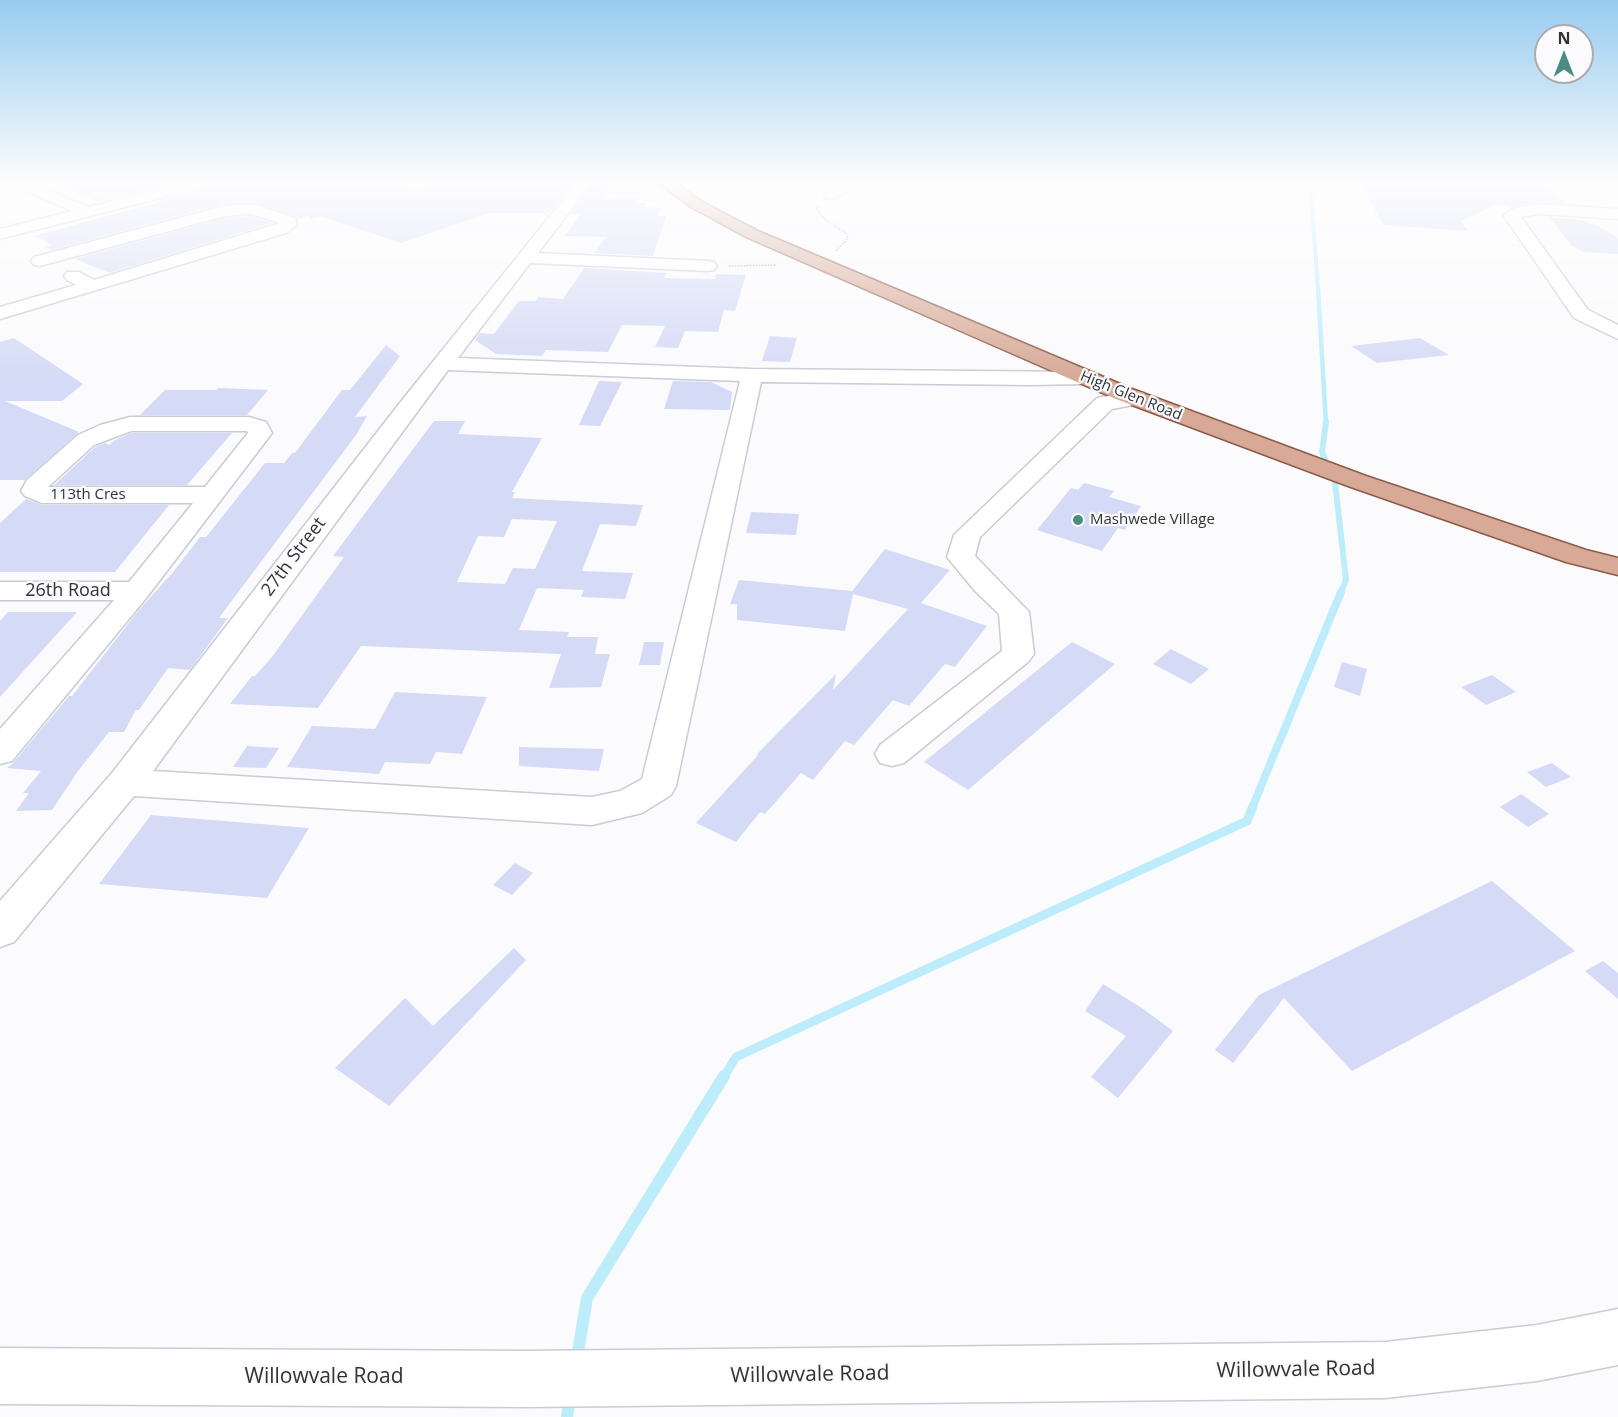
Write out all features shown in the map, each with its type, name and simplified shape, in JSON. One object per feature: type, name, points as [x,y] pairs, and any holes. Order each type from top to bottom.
[{"type":"main road","name":"High Glen Road","points":[[784,247],[1085,378],[1302,462],[1576,555],[1618,567]]},
{"type":"street","points":[[15,247],[92,286]]},
{"type":"street","points":[[40,261],[91,247]]},
{"type":"street","points":[[0,313],[223,247]]},
{"type":"street","name":"27th Street","points":[[0,930],[125,782],[315,528],[534,247]]},
{"type":"street","points":[[1534,247],[1581,314],[1618,333]]},
{"type":"street","points":[[526,258],[708,266]]},
{"type":"street","points":[[443,364],[752,375],[1085,378]]},
{"type":"street","points":[[125,782],[592,811],[629,803],[658,786],[752,375]]},
{"type":"street","points":[[892,754],[1018,654],[1014,612],[985,585],[961,557],[967,535],[1105,403],[1136,398]]},
{"type":"street","name":"113th Cres","points":[[130,424],[249,424],[258,427],[260,434],[212,495],[42,495],[34,491],[36,485],[86,440],[108,430],[130,424]]},
{"type":"street","points":[[0,752],[137,591],[212,495]]},
{"type":"street","name":"26th Road","points":[[0,591],[137,591]]},
{"type":"street","points":[[0,709],[36,709]]},
{"type":"street","name":"Willowvale Road","points":[[0,1376],[527,1379],[1384,1370],[1537,1353],[1618,1337]]},
{"type":"path","points":[[823,265],[840,247]]},
{"type":"path","points":[[708,266],[772,267],[799,254]]},
{"type":"building","points":[[44,247],[63,247],[52,250]]},
{"type":"building","points":[[118,247],[194,247],[110,273],[75,259]]},
{"type":"building","points":[[598,247],[656,247],[653,256],[594,253]]},
{"type":"building","points":[[1574,247],[1618,247],[1618,254],[1585,252]]},
{"type":"building","points":[[584,268],[667,273],[664,278],[715,279],[716,274],[746,275],[735,311],[724,310],[718,332],[685,331],[678,348],[655,347],[665,326],[622,325],[608,352],[546,350],[542,356],[496,354],[475,340],[480,333],[494,334],[519,301],[536,301],[538,297],[563,299]]},
{"type":"building","points":[[770,336],[797,338],[790,362],[762,361]]},
{"type":"building","points":[[14,338],[83,384],[62,401],[5,401],[79,432],[25,480],[0,480],[0,342]]},
{"type":"building","points":[[1420,338],[1449,355],[1377,363],[1351,346]]},
{"type":"building","points":[[386,345],[400,356],[355,417],[367,416],[356,435],[219,618],[228,618],[190,670],[168,668],[139,710],[136,710],[124,732],[109,732],[78,771],[52,810],[16,811],[29,793],[23,793],[41,771],[7,768],[69,696],[72,696],[138,611],[174,571],[200,537],[206,537],[265,463],[284,463],[292,453],[295,453],[342,390],[350,390]]},
{"type":"building","points":[[599,381],[622,382],[600,426],[579,425]]},
{"type":"building","points":[[673,381],[711,382],[732,392],[730,410],[664,409]]},
{"type":"building","points":[[218,388],[268,390],[247,415],[140,415],[165,390],[216,390]]},
{"type":"building","points":[[434,421],[465,421],[458,434],[542,438],[512,492],[515,492],[512,498],[643,505],[636,526],[600,524],[582,571],[633,573],[625,599],[581,597],[584,590],[537,588],[519,630],[569,632],[567,637],[598,637],[595,654],[610,654],[601,687],[549,688],[561,654],[361,646],[318,708],[230,704],[252,676],[255,676],[272,657],[344,557],[333,556]],"holes":[[[512,519],[557,521],[535,569],[513,568],[505,584],[457,582],[478,536],[504,537]]]},
{"type":"building","points":[[131,433],[232,433],[187,485],[54,485],[95,447],[105,443],[109,445]]},
{"type":"building","points":[[1084,483],[1114,491],[1109,497],[1141,506],[1125,530],[1118,528],[1102,551],[1037,530],[1071,488],[1078,490]]},
{"type":"building","points":[[26,499],[42,505],[169,505],[115,572],[0,572],[0,523]]},
{"type":"building","points":[[751,512],[799,514],[796,535],[746,533]]},
{"type":"building","points":[[885,549],[950,570],[921,603],[987,626],[955,667],[945,664],[909,706],[893,700],[854,745],[845,741],[813,780],[801,773],[765,814],[760,812],[736,842],[696,823],[757,754],[836,674],[833,690],[908,609],[853,594],[845,631],[737,620],[737,604],[730,604],[739,580],[852,591]]},
{"type":"building","points":[[8,612],[77,612],[0,697],[0,621]]},
{"type":"building","points":[[644,642],[664,642],[660,665],[639,665]]},
{"type":"building","points":[[1072,642],[1115,664],[968,790],[924,762]]},
{"type":"building","points":[[1171,649],[1209,669],[1191,684],[1153,664]]},
{"type":"building","points":[[1342,662],[1367,669],[1360,696],[1334,687]]},
{"type":"building","points":[[1492,675],[1516,692],[1486,705],[1461,687]]},
{"type":"building","points":[[395,692],[487,697],[462,754],[436,752],[430,764],[385,762],[379,774],[287,767],[312,726],[375,729]]},
{"type":"building","points":[[247,746],[279,748],[266,768],[233,767]]},
{"type":"building","points":[[519,747],[604,749],[599,771],[519,766]]},
{"type":"building","points":[[1552,763],[1571,777],[1546,787],[1527,772]]},
{"type":"building","points":[[1521,794],[1549,814],[1528,827],[1500,807]]},
{"type":"building","points":[[151,815],[309,828],[267,898],[99,884]]},
{"type":"building","points":[[515,863],[533,873],[512,895],[493,885]]},
{"type":"building","points":[[1492,881],[1575,951],[1352,1071],[1284,998],[1233,1063],[1215,1050],[1259,995]]},
{"type":"building","points":[[514,948],[526,960],[389,1106],[335,1068],[405,998],[433,1026]]},
{"type":"building","points":[[1603,961],[1618,973],[1618,999],[1585,971]]},
{"type":"building","points":[[1103,984],[1142,1008],[1173,1031],[1118,1098],[1091,1077],[1126,1036],[1085,1011]]},
{"type":"waterway","points":[[1315,247],[1318,289]]},
{"type":"waterway","points":[[1318,288],[1326,423]]},
{"type":"waterway","points":[[1326,423],[1322,452],[1335,482],[1346,580],[1340,594]]},
{"type":"waterway","points":[[1252,808],[1341,592]]},
{"type":"waterway","points":[[723,1078],[736,1057],[1247,821],[1253,806]]},
{"type":"waterway","points":[[577,1358],[587,1298],[724,1076]]},
{"type":"waterway","points":[[567,1417],[570,1397]]},
{"type":"place","name":"Mashwede Village","points":[[1078,520]]}]
